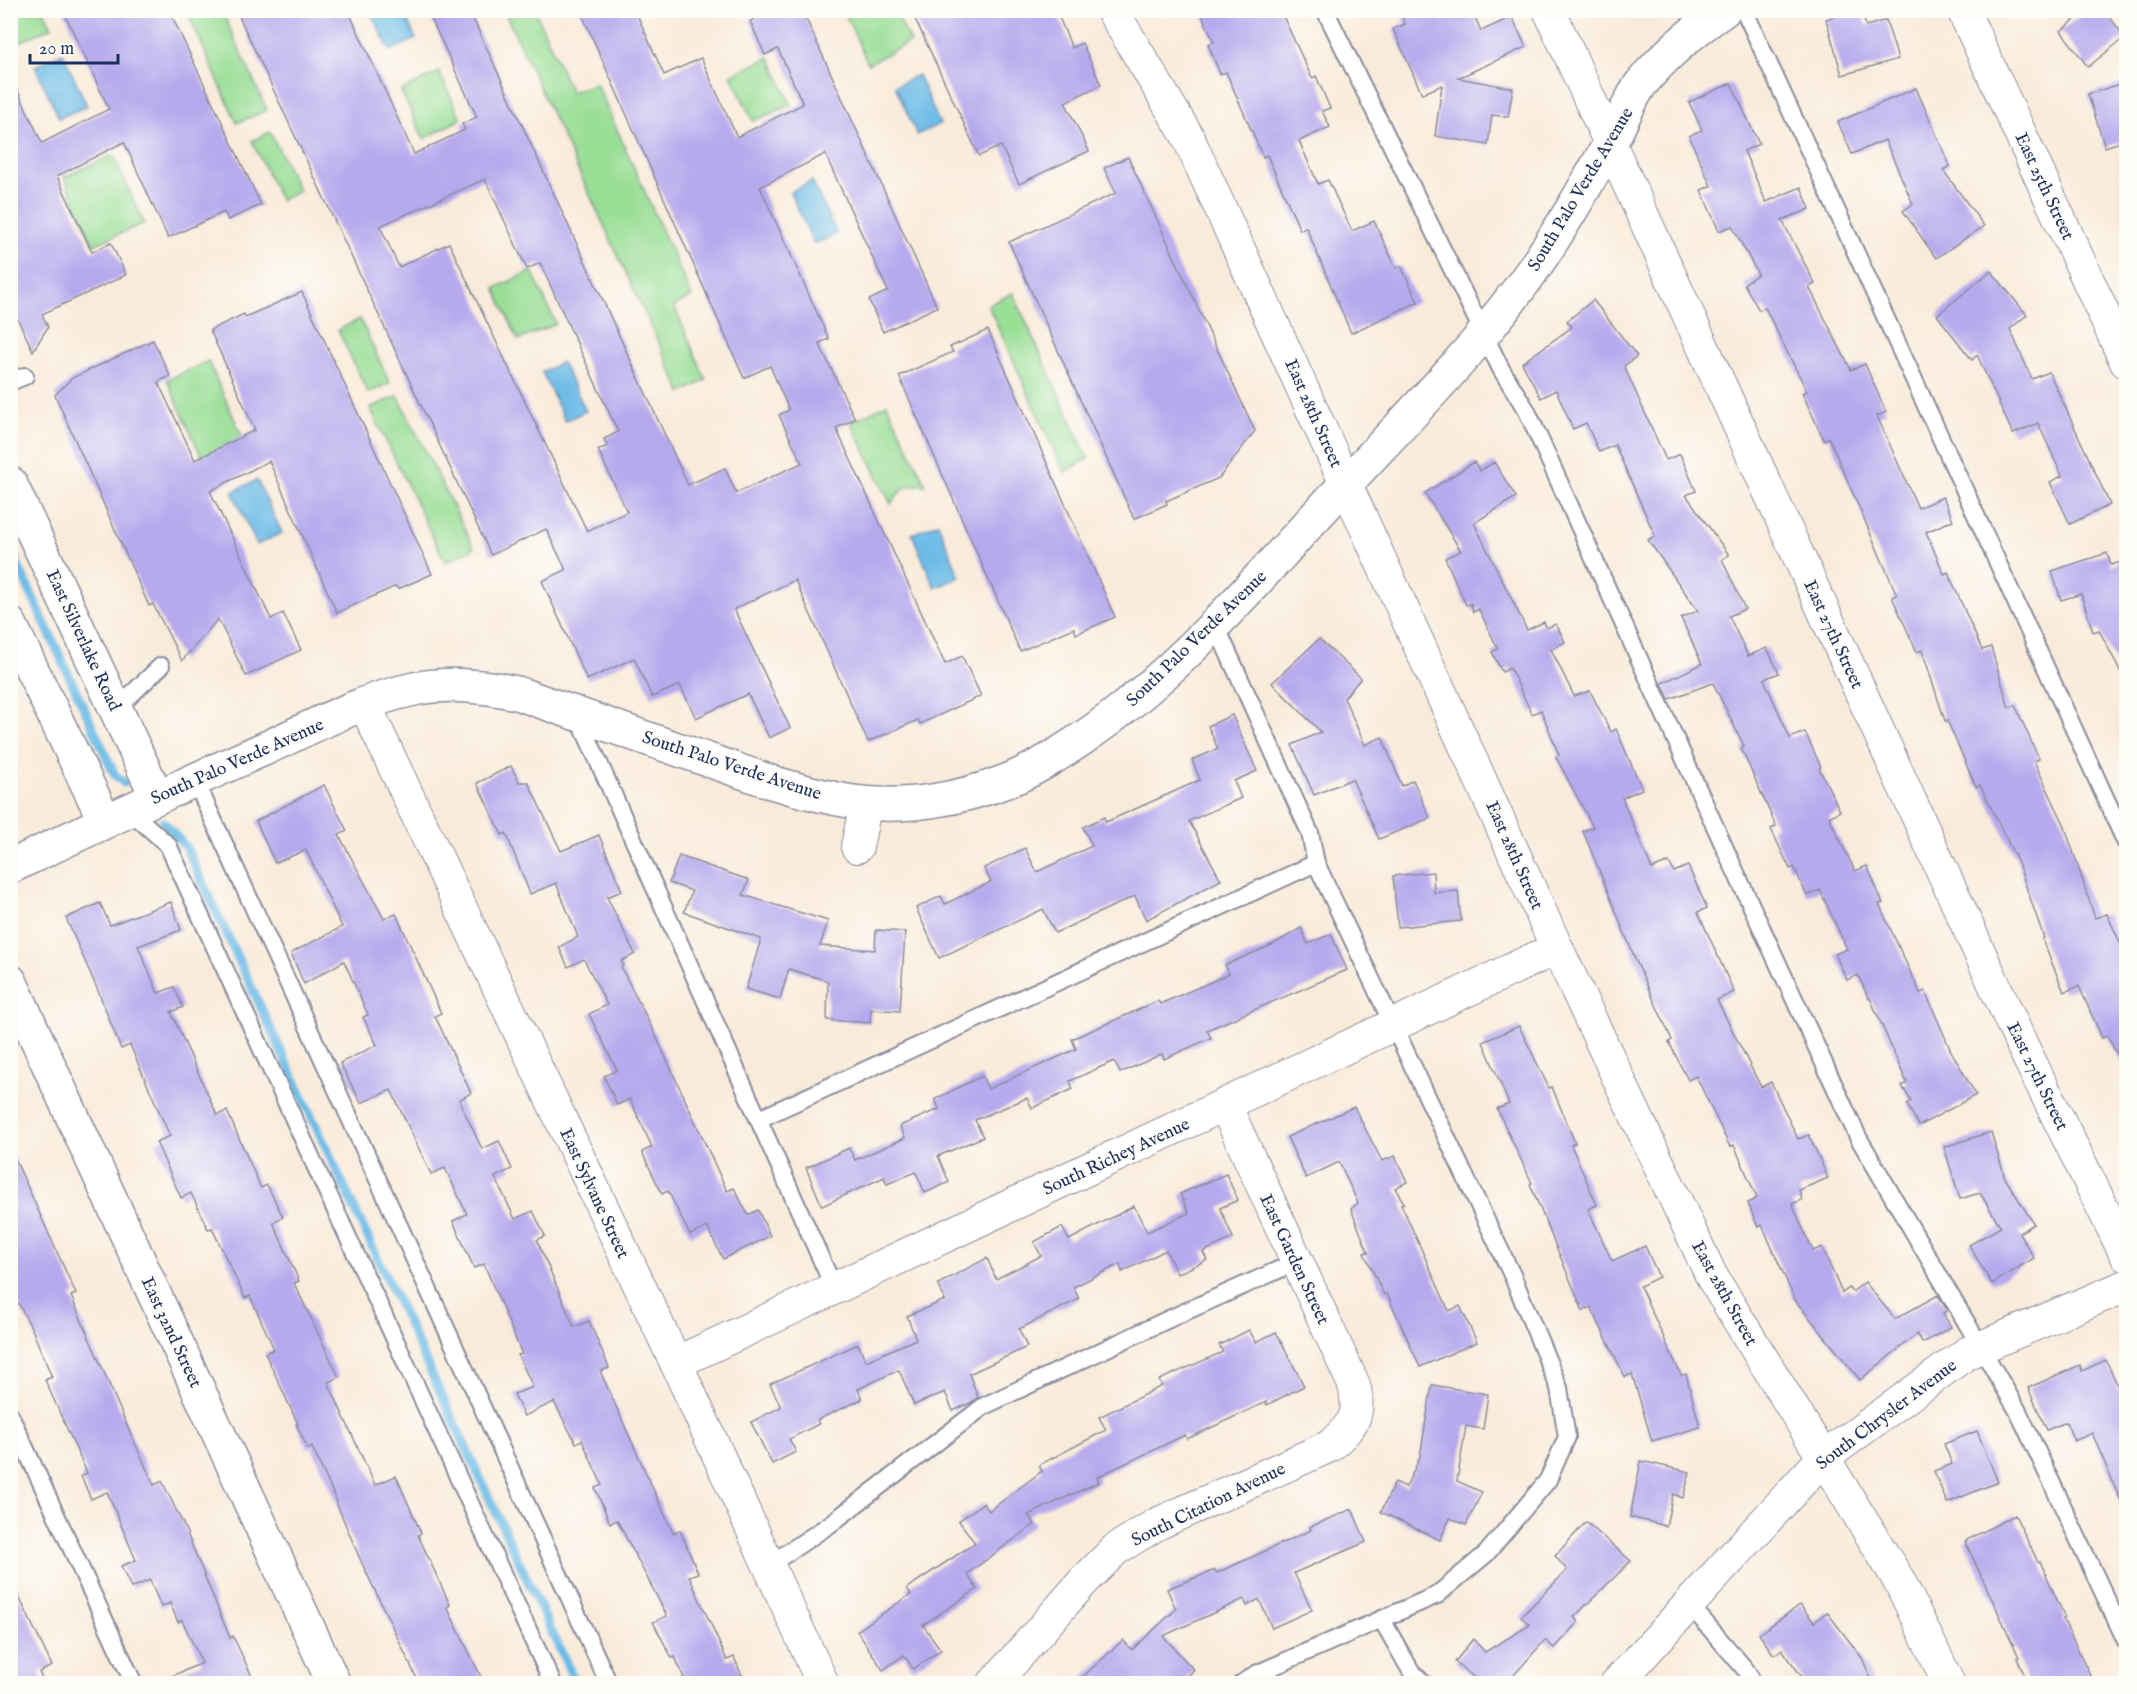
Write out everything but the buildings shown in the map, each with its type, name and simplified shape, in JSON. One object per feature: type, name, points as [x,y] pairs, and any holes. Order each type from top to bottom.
[{"type":"street","name":"East 28th Street","points":[[1112,10],[1187,135],[1557,948],[1712,1277],[1900,1582],[1949,1683]]},
{"type":"street","name":"East 27th Street","points":[[1549,10],[2021,1043],[2127,1255]]},
{"type":"street","name":"South Palo Verde Avenue","points":[[10,867],[130,809],[364,704],[413,689],[441,685],[488,687],[518,693],[771,782],[814,795],[866,803],[896,804],[939,800],[1008,781],[1042,764],[1105,723],[1162,676],[1271,566],[1400,426],[1484,333],[1545,252],[1639,87],[1667,55],[1694,31],[1724,10]]},
{"type":"street","name":"East 25th Street","points":[[1963,10],[2127,362]]},
{"type":"street","name":"East Silverlake Road","points":[[10,483],[116,709],[130,809]]},
{"type":"street","points":[[10,624],[130,809]]},
{"type":"street","name":"East Sylvane Street","points":[[364,704],[676,1363],[823,1683]]},
{"type":"street","points":[[856,847],[866,803]]},
{"type":"street","name":"South Richey Avenue","points":[[676,1363],[1557,948]]},
{"type":"street","name":"East 32nd Street","points":[[10,981],[334,1683]]},
{"type":"street","name":"East Garden Street","points":[[1225,1105],[1354,1385],[1358,1399],[1357,1414]]},
{"type":"street","name":"South Chrysler Avenue","points":[[1616,1683],[1823,1458],[1967,1353],[2127,1286]]},
{"type":"street","name":"South Citation Avenue","points":[[993,1683],[1083,1582],[1116,1549],[1157,1524],[1329,1446],[1349,1428],[1357,1414]]},
{"type":"lane","points":[[1325,10],[1501,369],[1527,411],[1858,1137],[2018,1411],[2127,1641]]},
{"type":"lane","points":[[1744,10],[2127,843]]},
{"type":"lane","points":[[1215,624],[1310,833],[1316,862],[1513,1277],[1559,1388],[1567,1437],[1548,1480],[1486,1554],[1437,1595],[1256,1674],[1241,1683]]},
{"type":"lane","points":[[116,709],[161,666]]},
{"type":"lane","points":[[576,712],[834,1288]]},
{"type":"lane","points":[[195,780],[609,1683]]},
{"type":"lane","points":[[130,809],[168,845],[553,1683]]},
{"type":"lane","points":[[759,1119],[1316,862]]},
{"type":"lane","points":[[769,1565],[829,1525],[984,1406],[1296,1262]]},
{"type":"lane","points":[[10,1414],[134,1683]]},
{"type":"lane","points":[[1689,1604],[1745,1669],[1754,1683]]},
{"type":"lane","points":[[1382,1620],[1412,1671],[1424,1683]]},
{"type":"green space","points":[[10,11],[44,11],[52,27],[11,46]]},
{"type":"green space","points":[[187,11],[222,11],[267,110],[237,123]]},
{"type":"green space","points":[[504,11],[535,11],[571,92],[596,83],[692,297],[674,306],[706,380],[682,393]]},
{"type":"green space","points":[[844,11],[895,11],[910,42],[868,64]]},
{"type":"green space","points":[[770,57],[791,105],[753,121],[731,75]]},
{"type":"green space","points":[[439,72],[461,119],[424,139],[401,91]]},
{"type":"green space","points":[[270,132],[299,191],[280,200],[252,141]]},
{"type":"green space","points":[[113,155],[144,223],[94,245],[64,177]]},
{"type":"green space","points":[[532,271],[556,324],[518,340],[495,288]]},
{"type":"green space","points":[[1013,293],[1088,459],[1064,472],[988,305]]},
{"type":"green space","points":[[360,319],[390,383],[368,393],[338,330]]},
{"type":"green space","points":[[208,361],[250,454],[209,473],[167,380]]},
{"type":"green space","points":[[398,396],[474,548],[445,562],[370,408]]},
{"type":"green space","points":[[887,404],[926,485],[913,485],[905,488],[891,504],[851,422]]},
{"type":"water","points":[[370,11],[403,11],[416,39],[390,51]]},
{"type":"water","points":[[63,53],[87,106],[59,118],[35,66]]},
{"type":"water","points":[[918,75],[940,124],[917,135],[895,86]]},
{"type":"water","points":[[812,181],[837,234],[814,244],[790,192]]},
{"type":"water","points":[[562,362],[586,411],[565,421],[542,372]]},
{"type":"water","points":[[257,480],[282,533],[257,545],[232,492]]},
{"type":"water","points":[[938,523],[960,577],[935,588],[912,534]]},
{"type":"waterway","points":[[10,548],[115,775],[124,783]]},
{"type":"waterway","points":[[163,822],[186,847],[576,1684]]}]
